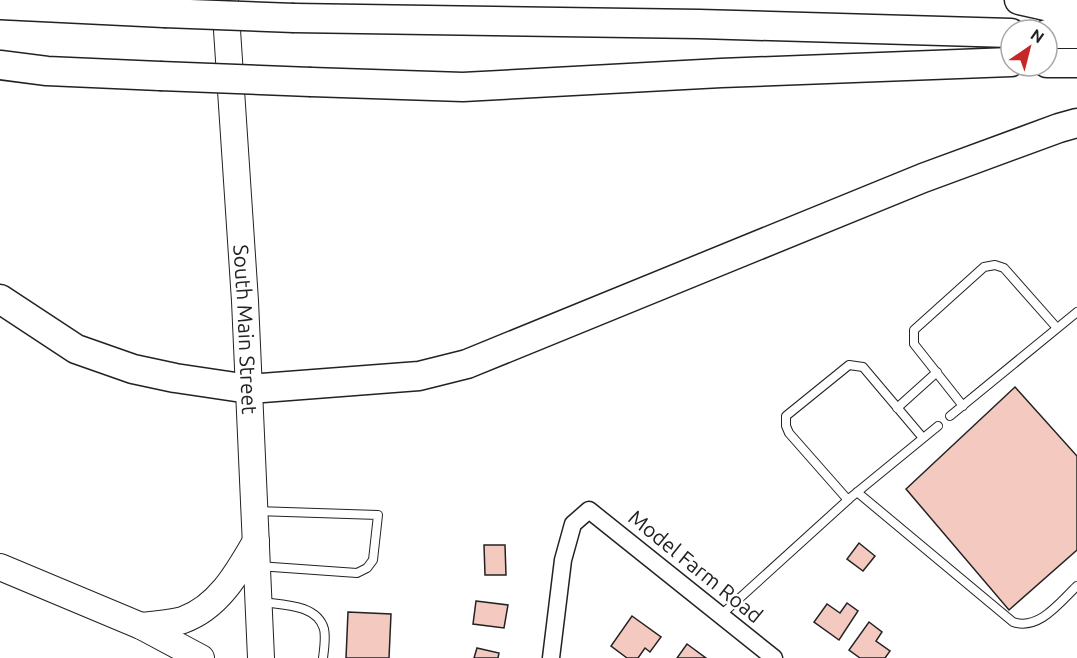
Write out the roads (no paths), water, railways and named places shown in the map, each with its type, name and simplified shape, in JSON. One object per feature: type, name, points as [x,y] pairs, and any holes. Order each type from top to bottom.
[{"type":"highway","points":[[1019,0],[1077,14]]},
{"type":"highway","points":[[0,5],[294,18],[699,24],[999,33]]},
{"type":"highway","points":[[1059,34],[1077,34]]},
{"type":"highway","points":[[0,65],[47,71],[463,87],[721,73],[999,62]]},
{"type":"highway","points":[[1059,63],[1077,63]]},
{"type":"highway","points":[[0,299],[76,349],[133,369],[175,378],[249,389],[419,376],[467,364],[923,178],[1077,123]]},
{"type":"main road","name":"South Main Street","points":[[225,0],[245,300],[261,658]]},
{"type":"main road","points":[[141,626],[183,620],[210,605],[234,579],[256,541]]},
{"type":"main road","points":[[0,567],[141,626],[201,658]]},
{"type":"street","name":"Model Farm Road","points":[[551,658],[563,560],[573,524],[590,510],[774,658]]},
{"type":"lane","points":[[963,406],[914,344],[914,330],[988,265],[1004,268],[1057,327]]},
{"type":"lane","points":[[950,416],[1077,313]]},
{"type":"lane","points":[[848,500],[789,433],[786,416],[849,365],[854,364],[863,367],[923,438]]},
{"type":"lane","points":[[897,408],[937,372]]},
{"type":"lane","points":[[721,615],[856,492],[938,426]]},
{"type":"lane","points":[[856,492],[1013,622],[1026,625],[1042,618],[1077,586]]},
{"type":"lane","points":[[253,511],[378,515],[373,560],[367,568],[357,573],[257,566]]},
{"type":"lane","points":[[258,601],[302,608],[316,616],[324,630],[323,658]]}]
